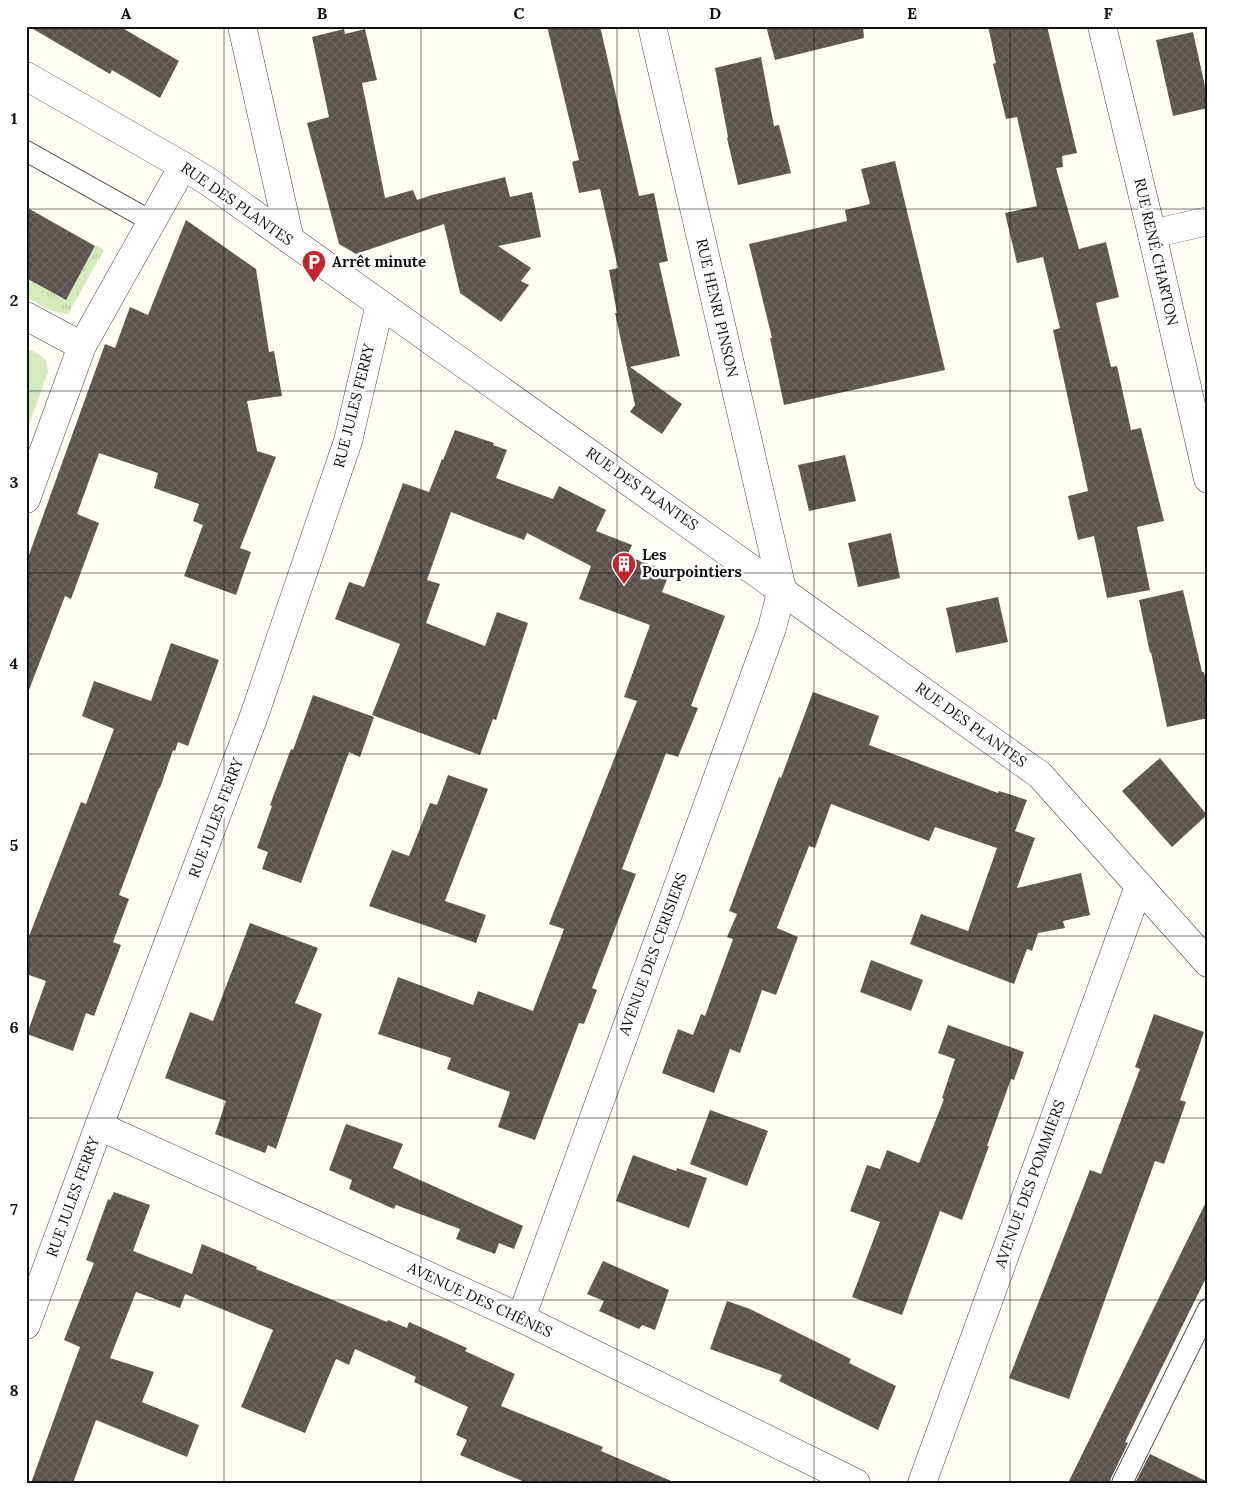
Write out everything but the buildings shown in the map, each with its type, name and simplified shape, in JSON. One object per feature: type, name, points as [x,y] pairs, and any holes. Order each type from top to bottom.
[{"type":"street","points":[[242,26],[290,240]]},
{"type":"street","name":"RUE HENRI PINSON","points":[[652,26],[782,589]]},
{"type":"street","name":"RUE RENÉ CHARTON","points":[[1102,26],[1208,479]]},
{"type":"street","name":"RUE DES PLANTES","points":[[26,76],[209,182],[782,589],[1040,775],[1208,962]]},
{"type":"street","points":[[26,500],[82,346],[151,221],[184,166]]},
{"type":"street","points":[[1152,234],[1208,221]]},
{"type":"street","name":"RUE JULES FERRY","points":[[26,1325],[254,716],[348,441],[380,304]]},
{"type":"street","points":[[26,316],[82,346]]},
{"type":"street","name":"AVENUE DES CERISIERS","points":[[521,1318],[772,628],[782,589]]},
{"type":"street","name":"AVENUE DES POMMIERS","points":[[922,1483],[1139,886]]},
{"type":"street","name":"AVENUE DES CHÊNES","points":[[100,1126],[521,1318],[856,1483]]},
{"type":"lane","points":[[26,151],[151,221]]},
{"type":"lane","points":[[1122,1483],[1208,1309]]},
{"type":"green space","points":[[96,245],[104,250],[68,314],[52,310],[26,297],[26,278],[65,300]]},
{"type":"green space","points":[[26,348],[42,356],[46,362],[48,372],[26,433]]},
{"type":"place","name":"Arrêt minute","points":[[314,283]]},
{"type":"place","name":"Les Pourpointiers","points":[[624,585]]}]
